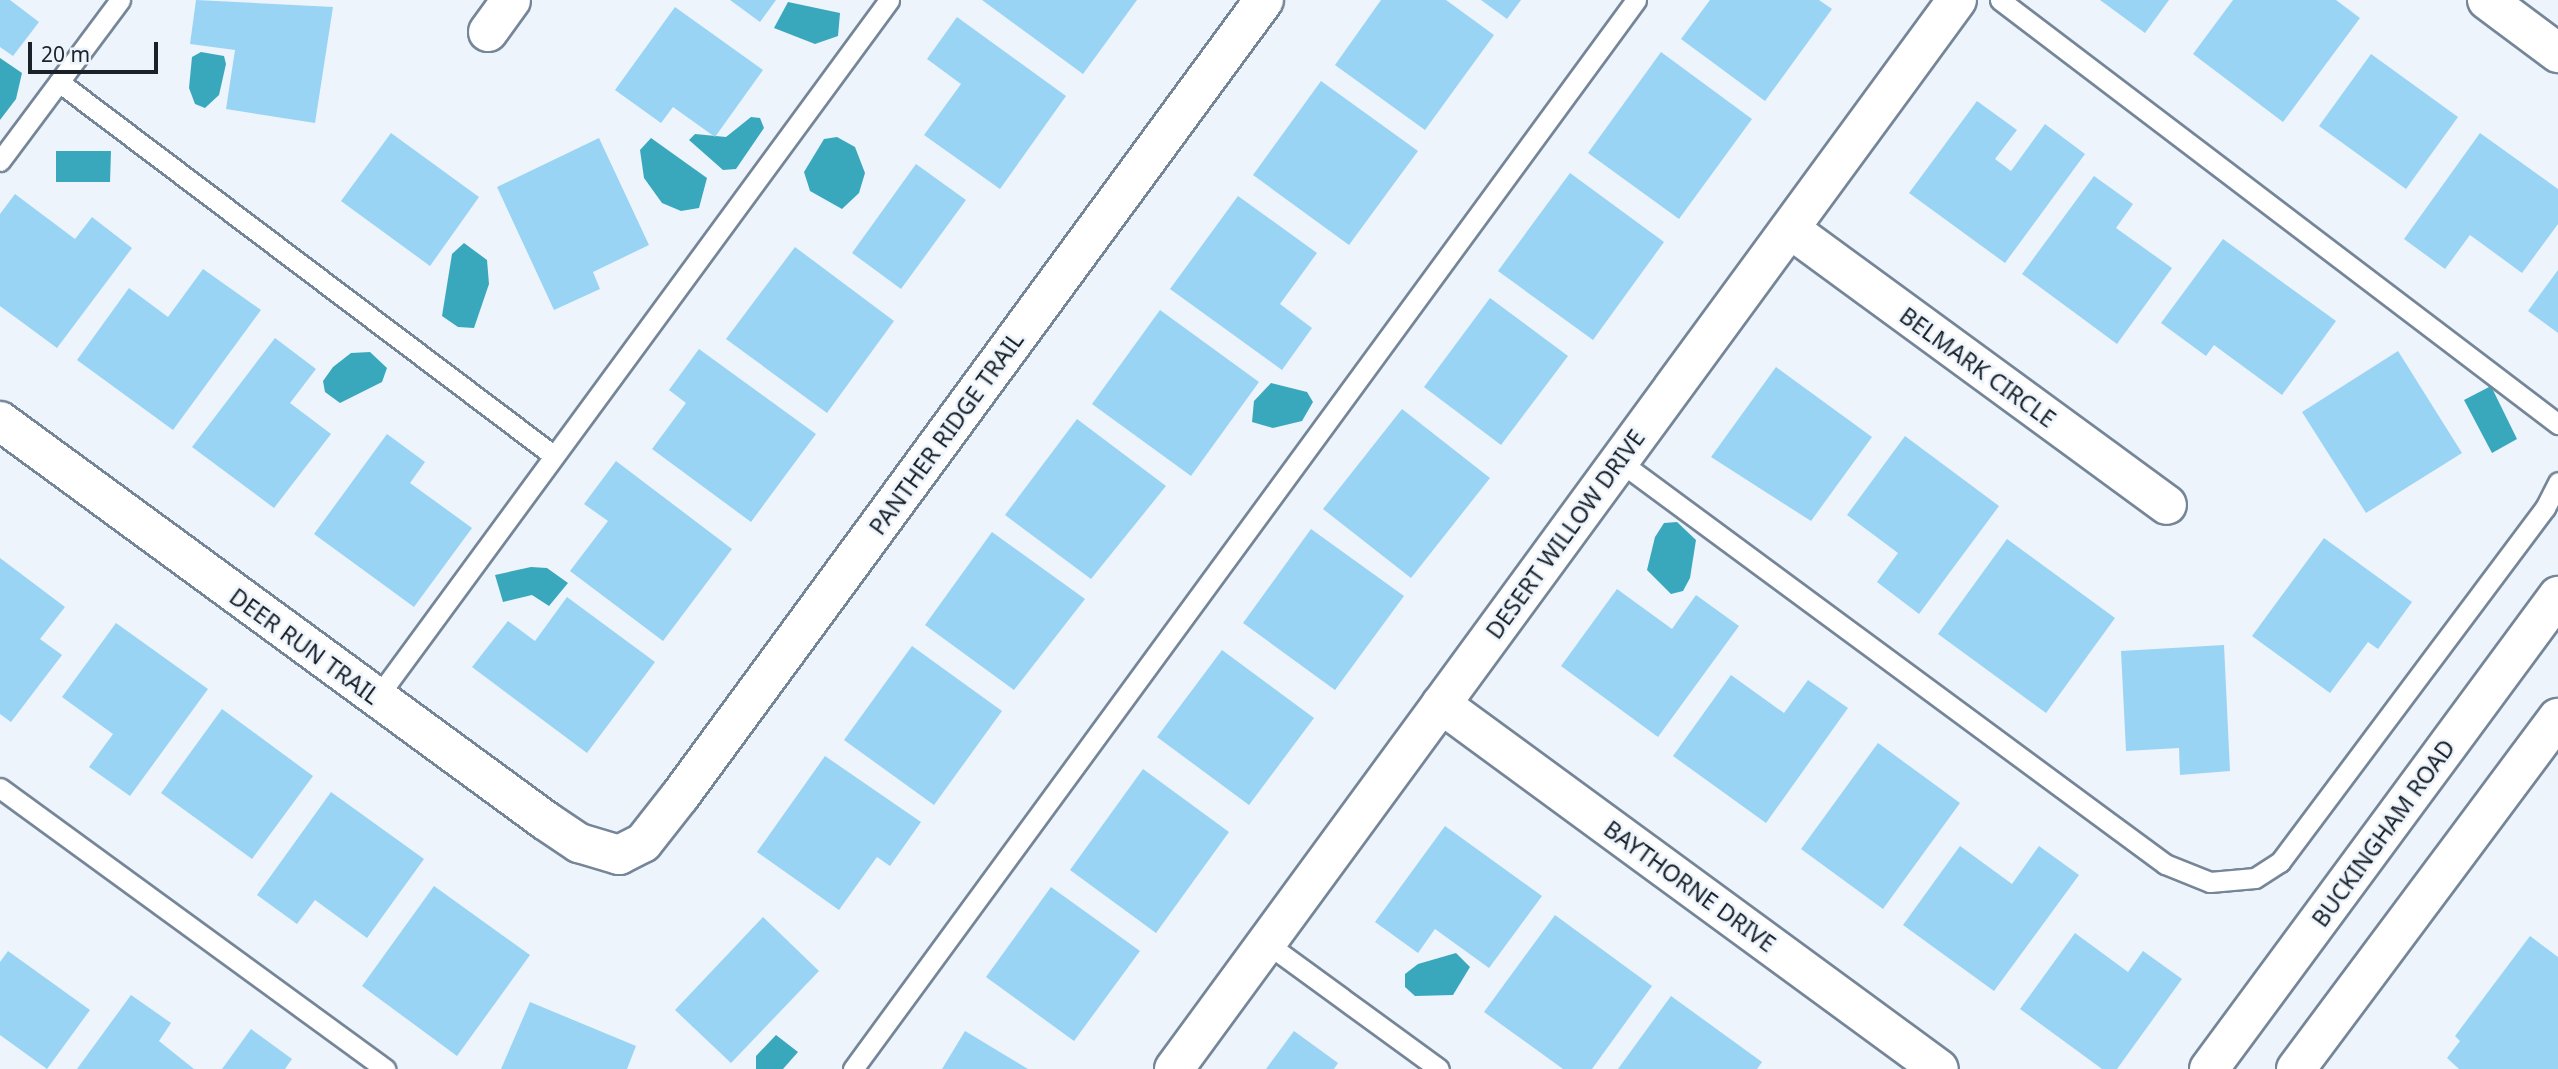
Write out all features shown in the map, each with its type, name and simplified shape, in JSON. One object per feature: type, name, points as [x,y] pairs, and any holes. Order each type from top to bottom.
[{"type":"street","points":[[488,32],[511,0]]},
{"type":"street","name":"PANTHER RIDGE TRAIL","points":[[619,855],[643,843],[680,796],[1264,0]]},
{"type":"street","name":"DESERT WILLOW DRIVE","points":[[1174,1069],[1957,0]]},
{"type":"street","points":[[2487,0],[2558,53]]},
{"type":"street","name":"BELMARK CIRCLE","points":[[1790,229],[2166,505]]},
{"type":"street","name":"DEER RUN TRAIL","points":[[0,421],[376,699],[579,843],[619,855]]},
{"type":"street","name":"BUCKINGHAM ROAD","points":[[2209,1069],[2558,596]]},
{"type":"street","name":"BAYTHORNE DRIVE","points":[[1441,704],[1940,1069]]},
{"type":"street","points":[[2296,1069],[2558,718]]},
{"type":"lane","points":[[0,161],[120,0]]},
{"type":"lane","points":[[376,699],[890,0]]},
{"type":"lane","points":[[853,1069],[1636,0]]},
{"type":"lane","points":[[2000,0],[2558,424]]},
{"type":"lane","points":[[59,82],[553,455]]},
{"type":"lane","points":[[1619,461],[2165,864],[2210,882],[2255,878],[2280,862],[2545,508],[2558,482]]},
{"type":"lane","points":[[0,788],[385,1069]]},
{"type":"lane","points":[[1265,942],[1439,1069]]},
{"type":"water","points":[[788,2],[840,13],[838,36],[815,44],[774,28]]},
{"type":"water","points":[[201,52],[224,56],[226,64],[219,95],[205,108],[195,104],[189,88],[192,57]]},
{"type":"water","points":[[0,58],[22,73],[16,99],[0,120]]},
{"type":"water","points":[[751,117],[760,118],[764,128],[736,169],[723,170],[689,140],[695,134],[726,137]]},
{"type":"water","points":[[837,137],[855,147],[865,173],[859,193],[842,209],[810,191],[804,172],[824,139]]},
{"type":"water","points":[[651,138],[707,178],[699,208],[681,211],[662,203],[644,178],[640,150]]},
{"type":"water","points":[[56,151],[111,151],[110,182],[56,182]]},
{"type":"water","points":[[464,243],[487,260],[489,284],[474,328],[458,327],[442,316],[452,254]]},
{"type":"water","points":[[370,352],[387,368],[382,382],[340,403],[325,392],[323,381],[333,367],[351,353]]},
{"type":"water","points":[[1271,383],[1307,392],[1313,402],[1302,421],[1273,428],[1252,422],[1254,401]]},
{"type":"water","points":[[2491,386],[2517,439],[2492,453],[2464,400]]},
{"type":"water","points":[[1677,522],[1696,540],[1690,578],[1683,591],[1671,594],[1647,570],[1655,537],[1664,523]]},
{"type":"water","points":[[531,567],[547,568],[568,583],[549,606],[532,595],[503,602],[495,575]]},
{"type":"water","points":[[1456,953],[1470,967],[1453,995],[1415,996],[1405,987],[1405,974],[1418,964]]},
{"type":"water","points":[[776,1035],[798,1052],[783,1069],[756,1069],[756,1056]]},
{"type":"building","points":[[0,0],[10,0],[39,22],[13,56],[0,47]]},
{"type":"building","points":[[196,0],[333,7],[315,123],[226,109],[235,50],[190,44]]},
{"type":"building","points":[[730,0],[776,0],[760,22]]},
{"type":"building","points":[[982,0],[1137,0],[1083,74]]},
{"type":"building","points":[[1381,0],[1446,0],[1494,35],[1425,130],[1335,65]]},
{"type":"building","points":[[1481,0],[1521,0],[1507,19]]},
{"type":"building","points":[[1710,0],[1819,0],[1832,9],[1765,101],[1681,39]]},
{"type":"building","points":[[2100,0],[2169,0],[2145,33]]},
{"type":"building","points":[[2233,0],[2336,0],[2360,18],[2283,122],[2193,54]]},
{"type":"building","points":[[675,7],[763,70],[715,137],[673,107],[661,123],[615,90]]},
{"type":"building","points":[[957,17],[1066,96],[1000,189],[924,135],[961,84],[927,59]]},
{"type":"building","points":[[1661,52],[1752,119],[1679,219],[1588,153]]},
{"type":"building","points":[[2371,54],[2458,117],[2406,189],[2319,126]]},
{"type":"building","points":[[1321,81],[1418,151],[1349,245],[1253,175]]},
{"type":"building","points":[[1977,101],[2017,130],[1995,159],[2011,171],[2045,124],[2085,154],[2005,263],[1909,193]]},
{"type":"building","points":[[391,133],[479,197],[430,266],[341,201]]},
{"type":"building","points":[[2480,133],[2558,189],[2558,224],[2522,273],[2470,235],[2445,269],[2404,239]]},
{"type":"building","points":[[599,138],[649,245],[593,272],[600,289],[554,310],[497,187]]},
{"type":"building","points":[[916,164],[966,200],[901,289],[852,253]]},
{"type":"building","points":[[1570,173],[1664,242],[1593,340],[1498,271]]},
{"type":"building","points":[[2094,176],[2133,204],[2116,228],[2172,268],[2117,344],[2022,274]]},
{"type":"building","points":[[15,194],[75,239],[92,217],[132,248],[57,348],[0,306],[0,214]]},
{"type":"building","points":[[1238,196],[1317,253],[1280,304],[1312,328],[1282,370],[1170,289]]},
{"type":"building","points":[[2223,239],[2336,321],[2282,395],[2214,345],[2206,356],[2161,323]]},
{"type":"building","points":[[795,247],[894,321],[827,413],[726,339]]},
{"type":"building","points":[[203,269],[261,310],[173,430],[77,360],[129,288],[168,317]]},
{"type":"building","points":[[2558,270],[2558,333],[2528,311]]},
{"type":"building","points":[[1490,298],[1568,356],[1501,445],[1424,387]]},
{"type":"building","points":[[1160,310],[1259,382],[1191,476],[1092,404]]},
{"type":"building","points":[[275,338],[316,369],[290,403],[331,434],[274,508],[192,447]]},
{"type":"building","points":[[699,349],[816,434],[751,522],[652,449],[686,403],[669,390]]},
{"type":"building","points":[[2398,351],[2462,453],[2366,513],[2302,412]]},
{"type":"building","points":[[1776,367],[1872,437],[1811,521],[1711,457]]},
{"type":"building","points":[[1402,409],[1490,478],[1411,578],[1323,509]]},
{"type":"building","points":[[1077,419],[1166,486],[1091,579],[1005,515]]},
{"type":"building","points":[[387,434],[425,462],[410,483],[472,528],[414,607],[314,534]]},
{"type":"building","points":[[1905,436],[1999,506],[1919,614],[1877,582],[1898,553],[1847,515]]},
{"type":"building","points":[[616,461],[732,549],[663,641],[570,571],[608,521],[584,504]]},
{"type":"building","points":[[1311,529],[1404,596],[1335,690],[1243,623]]},
{"type":"building","points":[[992,532],[1085,599],[1014,690],[925,625]]},
{"type":"building","points":[[2324,538],[2412,602],[2378,649],[2368,642],[2330,693],[2252,636]]},
{"type":"building","points":[[2007,539],[2115,618],[2046,713],[1938,634]]},
{"type":"building","points":[[0,558],[65,607],[40,639],[62,655],[11,722],[0,714]]},
{"type":"building","points":[[1617,589],[1672,629],[1696,595],[1739,626],[1658,737],[1561,666]]},
{"type":"building","points":[[567,597],[655,662],[587,753],[472,667],[508,621],[535,641]]},
{"type":"building","points":[[116,623],[208,689],[130,796],[89,767],[113,734],[62,697]]},
{"type":"building","points":[[2224,645],[2230,771],[2180,775],[2179,748],[2126,751],[2121,651]]},
{"type":"building","points":[[912,646],[1002,711],[934,805],[844,740]]},
{"type":"building","points":[[1222,650],[1314,718],[1249,805],[1157,737]]},
{"type":"building","points":[[1731,675],[1784,713],[1808,680],[1848,708],[1766,823],[1673,756]]},
{"type":"building","points":[[222,709],[313,776],[252,859],[161,793]]},
{"type":"building","points":[[1878,743],[1960,803],[1883,909],[1801,849]]},
{"type":"building","points":[[825,756],[921,822],[890,866],[877,857],[839,910],[757,852]]},
{"type":"building","points":[[1143,769],[1229,832],[1156,933],[1070,870]]},
{"type":"building","points":[[331,792],[424,859],[367,938],[315,900],[297,924],[257,895]]},
{"type":"building","points":[[1445,826],[1542,896],[1489,968],[1435,929],[1418,953],[1375,922]]},
{"type":"building","points":[[1960,846],[2012,884],[2039,846],[2079,875],[1994,991],[1903,925]]},
{"type":"building","points":[[434,886],[530,955],[457,1056],[362,986]]},
{"type":"building","points":[[1051,887],[1140,951],[1074,1041],[986,977]]},
{"type":"building","points":[[1555,915],[1652,986],[1592,1069],[1563,1069],[1484,1012]]},
{"type":"building","points":[[763,917],[819,971],[731,1063],[675,1010]]},
{"type":"building","points":[[2075,933],[2128,972],[2143,951],[2182,979],[2117,1069],[2102,1069],[2020,1009]]},
{"type":"building","points":[[2530,936],[2558,957],[2558,1069],[2459,1069],[2447,1058],[2460,1041],[2455,1036]]},
{"type":"building","points":[[8,951],[90,1010],[47,1069],[0,1035],[0,962]]},
{"type":"building","points":[[131,995],[171,1023],[159,1041],[194,1069],[77,1069]]},
{"type":"building","points":[[1671,996],[1762,1062],[1757,1069],[1618,1069]]},
{"type":"building","points":[[530,1002],[636,1046],[627,1069],[501,1069]]},
{"type":"building","points":[[251,1029],[292,1059],[285,1069],[222,1069]]},
{"type":"building","points":[[965,1031],[1028,1069],[942,1069]]},
{"type":"building","points":[[1294,1031],[1338,1063],[1334,1069],[1266,1069]]}]
